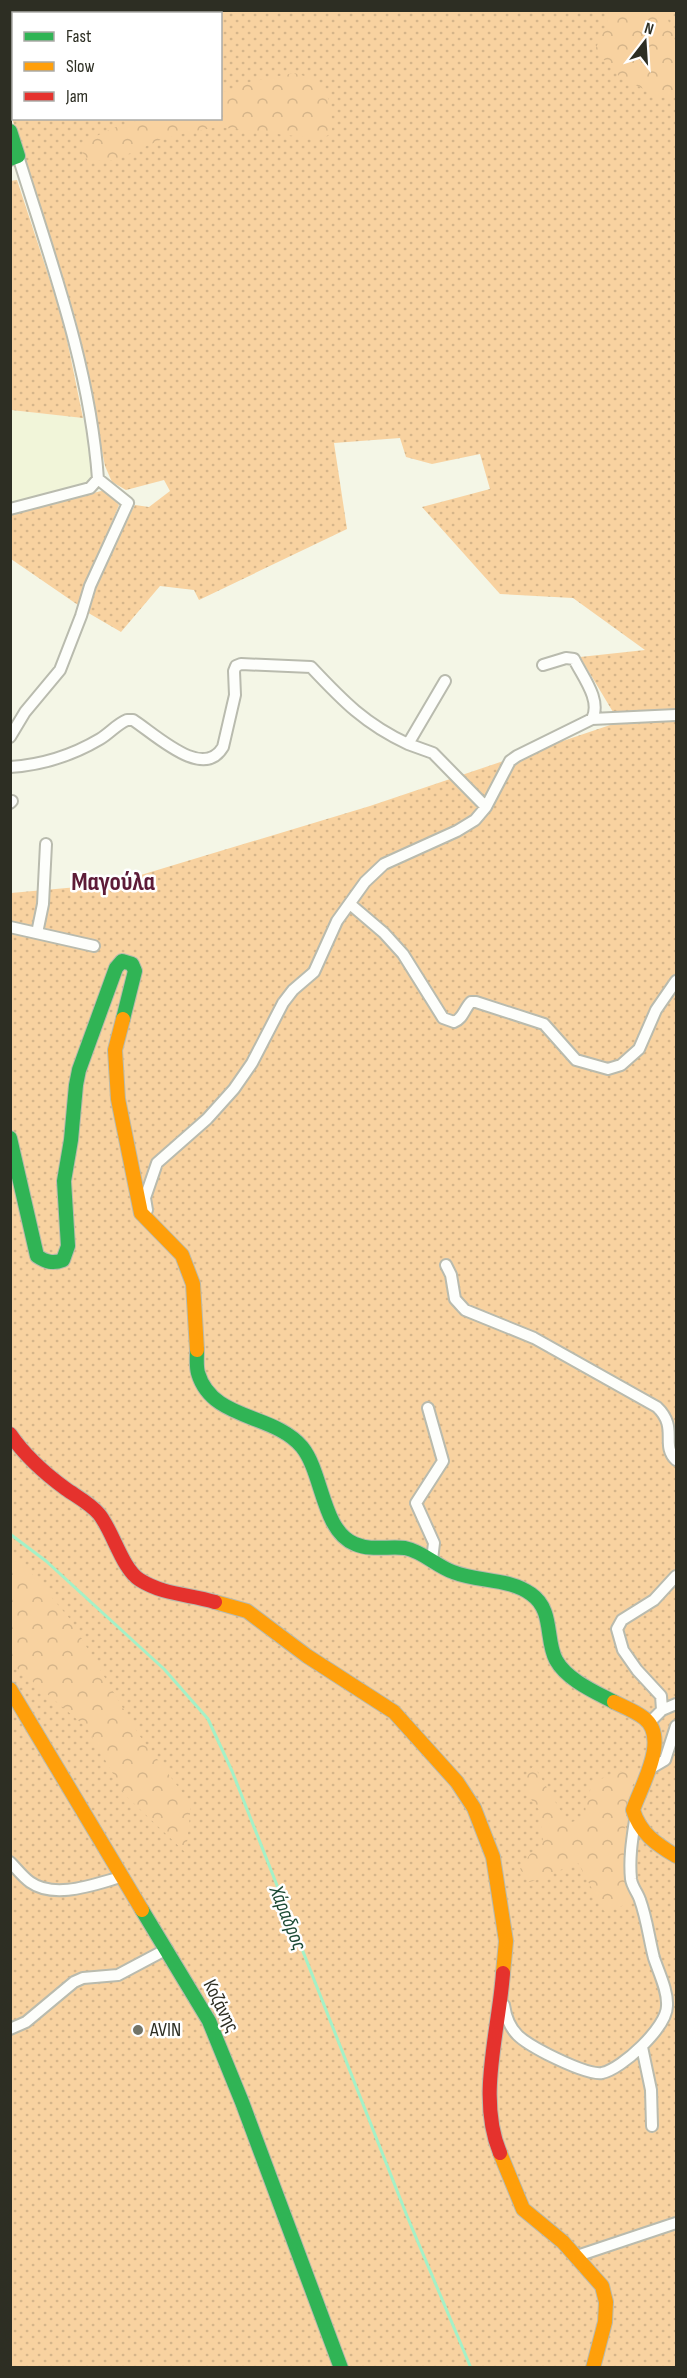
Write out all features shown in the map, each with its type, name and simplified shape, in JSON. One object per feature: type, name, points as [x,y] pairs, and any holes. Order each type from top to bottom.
[{"type":"street","points":[[10,131],[14,157],[70,320],[82,374],[98,479],[128,503],[90,586],[60,670],[26,712],[10,737]]},
{"type":"street","points":[[10,509],[90,488],[98,479]]},
{"type":"street","points":[[543,665],[574,658],[595,702],[596,711],[592,719]]},
{"type":"street","points":[[10,767],[33,765],[62,757],[101,739],[127,720],[133,720],[190,758],[212,759],[223,747],[235,695],[234,671],[236,666],[241,664],[311,667],[357,714],[381,732],[433,753],[486,807]]},
{"type":"street","points":[[408,744],[446,681]]},
{"type":"street","points":[[148,1222],[146,1198],[157,1163],[207,1119],[234,1089],[252,1063],[283,1003],[293,990],[314,972],[337,921],[365,882],[384,864],[457,831],[475,820],[486,807],[510,761],[517,756],[592,719],[676,715]]},
{"type":"street","points":[[37,933],[43,904],[46,844]]},
{"type":"street","points":[[350,904],[384,933],[403,954],[443,1018],[458,1021],[471,1002],[476,1002],[544,1024],[576,1060],[597,1067],[608,1069],[621,1065],[639,1049],[656,1010],[676,981]]},
{"type":"street","points":[[10,927],[94,946]]},
{"type":"street","points":[[10,1138],[37,1256],[44,1261],[57,1263],[63,1260],[68,1246],[64,1181],[79,1070],[116,968],[122,961],[132,964],[135,971],[115,1050],[118,1099],[141,1213],[182,1255],[189,1270],[193,1284],[198,1372],[201,1383],[207,1392],[228,1409],[279,1431],[301,1446],[313,1467],[334,1522],[342,1536],[351,1543],[413,1550],[452,1572],[493,1581],[528,1592],[536,1598],[547,1612],[553,1654],[565,1672],[650,1722],[656,1736],[655,1747],[633,1810],[641,1831],[657,1845],[676,1856]]},
{"type":"street","points":[[446,1265],[452,1275],[455,1299],[465,1310],[534,1338],[655,1405],[668,1420],[669,1450],[676,1460]]},
{"type":"street","points":[[428,1408],[443,1461],[416,1503],[434,1543],[432,1560]]},
{"type":"street","points":[[10,1434],[22,1452],[49,1477],[97,1511],[108,1526],[126,1563],[138,1579],[168,1593],[210,1600],[247,1611],[307,1656],[394,1712],[457,1782],[474,1808],[493,1857],[506,1941],[490,2084],[492,2135],[523,2209],[577,2256],[602,2286],[606,2302],[605,2322],[593,2367]]},
{"type":"street","points":[[662,1710],[662,1696],[637,1670],[623,1650],[617,1629],[621,1620],[654,1600],[676,1576]]},
{"type":"street","name":"Κοζάνης","points":[[10,1689],[121,1877],[205,2013],[260,2150],[341,2367]]},
{"type":"street","points":[[650,1722],[662,1710],[676,1704]]},
{"type":"street","points":[[648,1770],[665,1760],[676,1726]]},
{"type":"street","points":[[502,1990],[507,2022],[516,2035],[555,2058],[582,2069],[601,2073],[642,2047],[666,2014],[668,2005],[640,1900],[631,1882],[630,1851],[635,1820]]},
{"type":"street","points":[[10,1862],[31,1882],[50,1890],[77,1888],[121,1877]]},
{"type":"street","points":[[10,2029],[26,2022],[79,1980],[118,1975],[167,1949]]},
{"type":"street","points":[[642,2047],[651,2090],[652,2126]]},
{"type":"street","points":[[577,2256],[676,2223]]},
{"type":"shaded area","points":[[10,410],[83,418],[94,474],[88,484],[11,503]]},
{"type":"green space","points":[[11,10],[30,11],[12,12],[11,49]]},
{"type":"green space","points":[[11,11],[676,11],[676,2367],[11,2368],[11,893],[111,884],[370,806],[619,722],[580,657],[645,650],[573,598],[500,594],[422,507],[490,489],[480,454],[432,464],[406,457],[400,438],[334,443],[347,529],[199,600],[194,590],[160,586],[121,632],[85,611],[108,558],[135,505],[149,507],[170,491],[164,480],[126,490],[112,482],[105,466],[76,321],[13,120],[222,120],[222,12],[12,12],[12,118]]},
{"type":"green space","points":[[608,11],[665,11],[676,43],[676,94],[661,98],[620,77],[595,50],[607,23]]},
{"type":"green space","points":[[294,73],[315,81],[326,94],[329,102],[332,133],[321,139],[218,127],[160,140],[115,160],[88,161],[78,145],[113,128],[140,120],[222,120],[222,93],[250,82]]},
{"type":"green space","points":[[17,180],[63,320],[83,418],[11,410],[10,181]]},
{"type":"green space","points":[[105,490],[119,505],[78,605],[11,559],[11,514]]},
{"type":"green space","points":[[11,1559],[25,1566],[70,1619],[139,1735],[191,1804],[186,1853],[125,1795],[87,1728],[11,1663]]},
{"type":"green space","points":[[534,1766],[568,1823],[586,1818],[585,1800],[595,1781],[629,1769],[639,1770],[627,1806],[625,1870],[653,1897],[604,1911],[578,1863],[529,1882],[520,1869],[530,1854],[543,1842],[540,1811],[527,1794],[527,1772]]},
{"type":"waterway","name":"Χάραδρος","points":[[10,1534],[46,1561],[164,1669],[208,1719],[232,1771],[407,2216],[471,2368]]},
{"type":"traffic: fast","points":[[10,131],[18,156],[10,159]]},
{"type":"traffic: fast","points":[[10,1138],[37,1256],[50,1262],[63,1260],[68,1246],[64,1181],[71,1140],[76,1085],[79,1070],[116,968],[122,961],[132,964],[135,971],[123,1019]]},
{"type":"traffic: fast","points":[[197,1350],[198,1373],[205,1389],[216,1400],[230,1409],[276,1428],[290,1436],[302,1447],[309,1458],[329,1514],[344,1537],[361,1546],[412,1550],[453,1572],[513,1585],[531,1594],[543,1608],[553,1652],[561,1667],[582,1685],[614,1702]]},
{"type":"traffic: fast","points":[[142,1910],[209,2021],[242,2102],[341,2368]]},
{"type":"traffic: slow","points":[[123,1019],[115,1050],[118,1099],[141,1213],[182,1255],[193,1284],[197,1350]]},
{"type":"traffic: slow","points":[[215,1602],[247,1611],[307,1656],[394,1712],[457,1782],[474,1808],[493,1857],[506,1941],[503,1973]]},
{"type":"traffic: slow","points":[[10,1689],[142,1910]]},
{"type":"traffic: slow","points":[[614,1702],[644,1718],[651,1727],[654,1750],[647,1776],[633,1810],[644,1831],[676,1856]]},
{"type":"traffic: slow","points":[[500,2153],[523,2209],[563,2242],[602,2286],[606,2302],[605,2322],[593,2368]]},
{"type":"traffic: jam","points":[[10,1434],[22,1450],[43,1470],[99,1514],[123,1559],[140,1580],[167,1591],[215,1602]]},
{"type":"traffic: jam","points":[[500,2153],[493,2132],[490,2087],[503,1973]]},
{"type":"place","name":"AVIN","points":[[138,2030]]},
{"type":"district","name":"Μαγούλα","points":[[113,882]]}]
